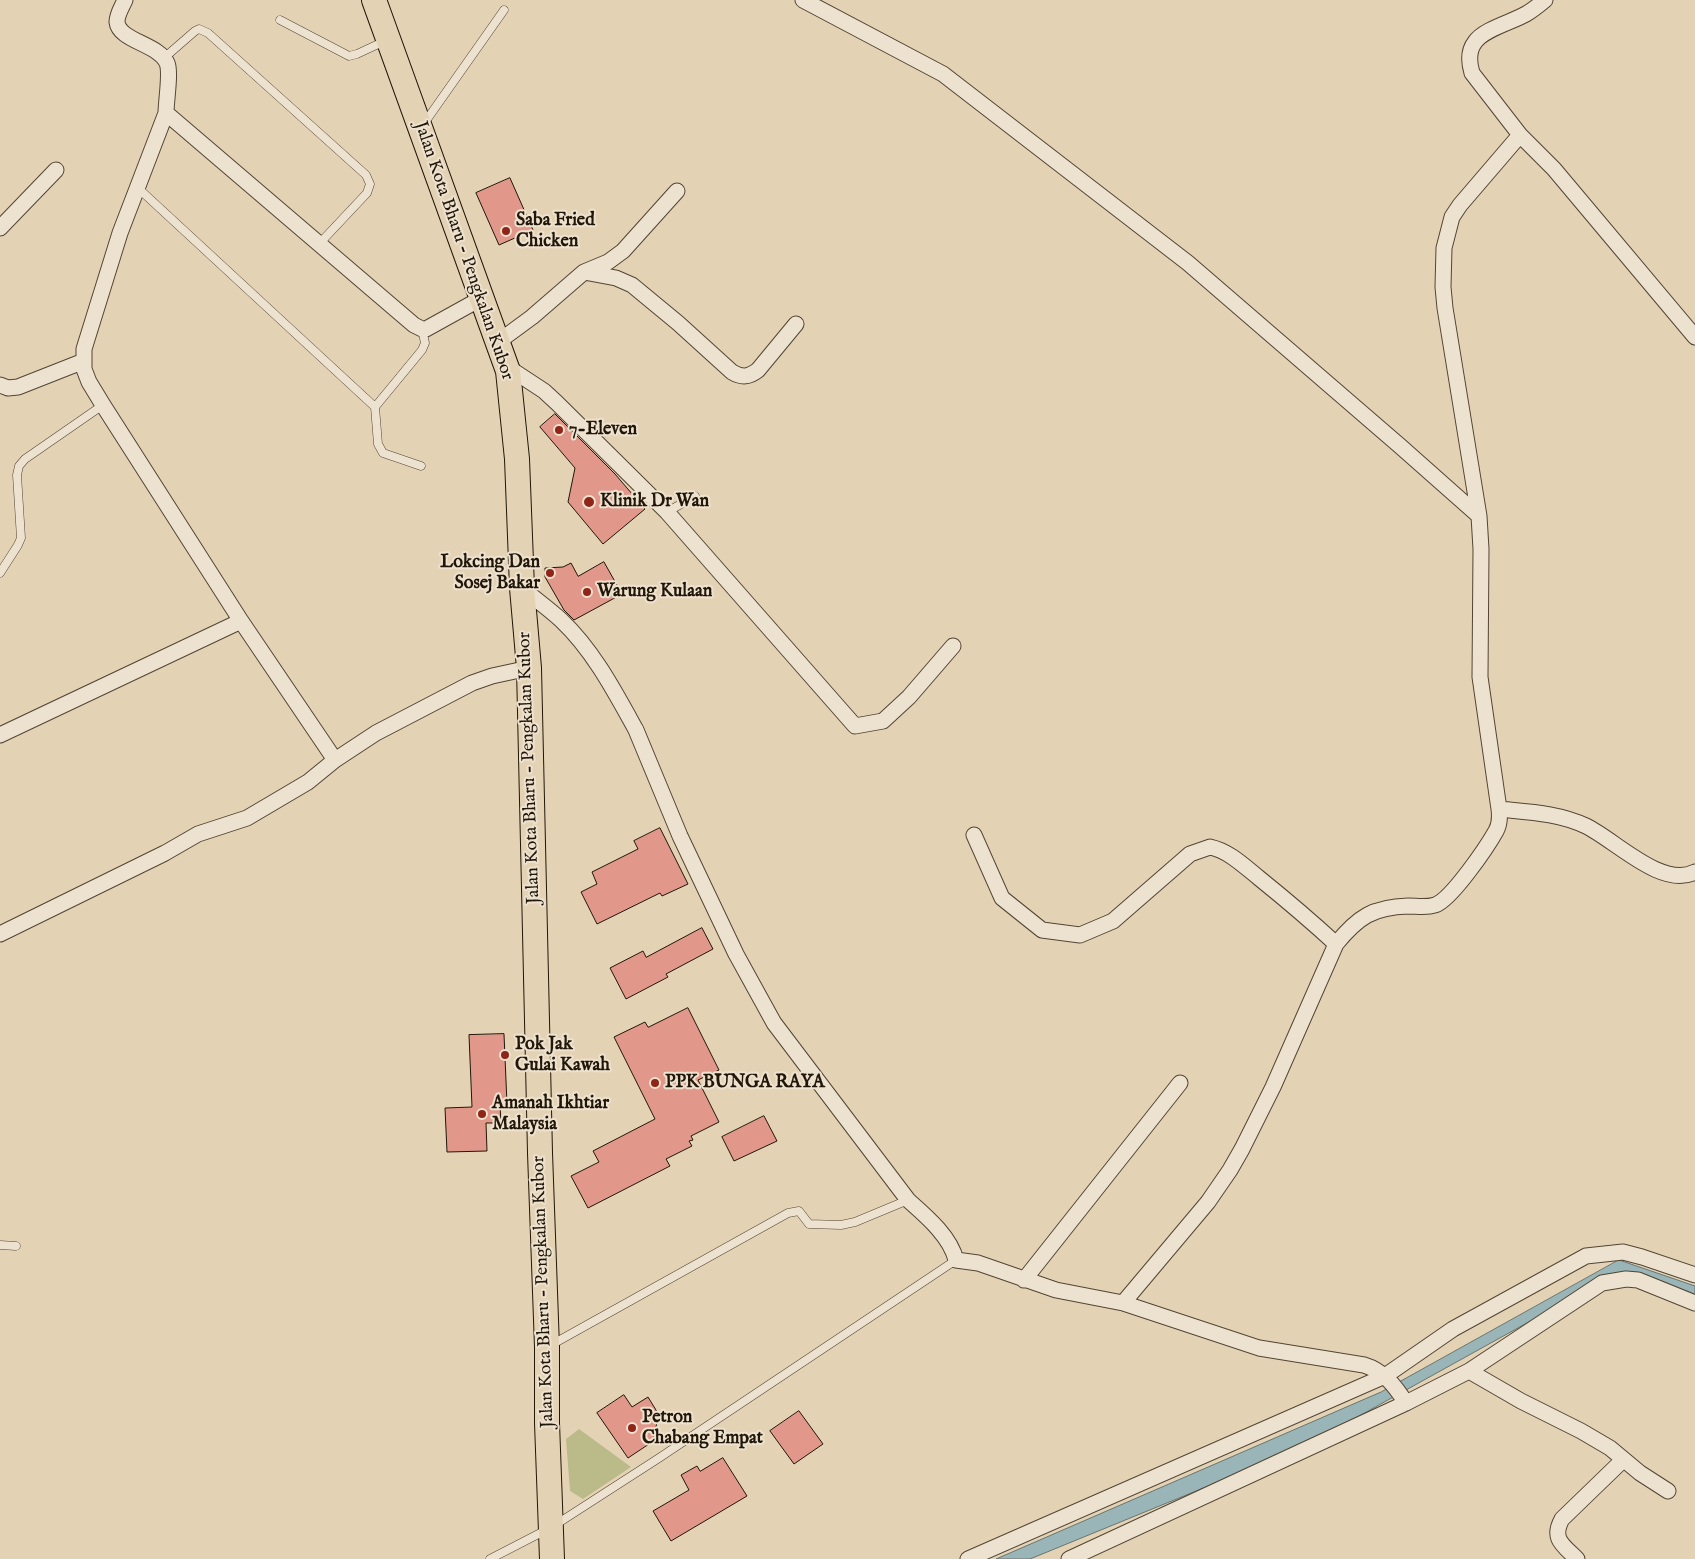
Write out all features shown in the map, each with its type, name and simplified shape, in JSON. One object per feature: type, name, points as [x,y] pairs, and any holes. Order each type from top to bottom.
[{"type":"main road","name":"Jalan Kota Bharu - Pengkalan Kubor","points":[[374,0],[498,342],[506,366],[514,416],[522,588],[529,668],[540,1153],[552,1559]]},
{"type":"street","points":[[125,0],[118,15],[120,29],[128,36],[155,50],[164,58],[168,69],[166,113],[120,233],[84,350],[84,369],[89,382],[241,621],[335,760]]},
{"type":"street","points":[[803,0],[943,74],[1188,263],[1479,516]]},
{"type":"street","points":[[1545,0],[1527,13],[1483,35],[1473,44],[1469,64],[1472,73],[1520,135],[1554,169],[1695,337]]},
{"type":"street","points":[[166,113],[414,325],[422,329],[431,327],[482,298]]},
{"type":"street","points":[[1124,1303],[1208,1202],[1234,1163],[1273,1087],[1336,944],[1349,928],[1366,915],[1379,909],[1434,906],[1448,897],[1463,880],[1496,830],[1500,818],[1500,809],[1480,677],[1479,516],[1445,308],[1442,260],[1452,217],[1460,205],[1520,135]]},
{"type":"street","points":[[0,228],[56,170]]},
{"type":"street","points":[[498,342],[532,317],[584,272],[608,262],[623,251],[677,191]]},
{"type":"street","points":[[584,272],[616,278],[632,285],[739,376],[746,377],[758,370],[796,324]]},
{"type":"street","points":[[0,385],[8,388],[18,387],[84,360]]},
{"type":"street","points":[[506,366],[544,391],[667,512],[855,726],[883,721],[909,697],[953,646]]},
{"type":"street","points":[[522,588],[561,620],[576,636],[596,664],[636,730],[692,861],[736,954],[774,1023],[908,1200],[927,1217],[953,1248],[956,1260],[978,1263],[1056,1290],[1124,1303],[1259,1348],[1374,1368],[1389,1379],[1404,1400]]},
{"type":"street","points":[[0,735],[241,621]]},
{"type":"street","points":[[0,934],[165,853],[198,834],[247,818],[295,791],[335,760],[376,732],[472,683],[492,676],[529,668]]},
{"type":"street","points":[[1500,809],[1547,813],[1586,826],[1664,874],[1680,876],[1695,872]]},
{"type":"street","points":[[974,835],[1002,898],[1042,930],[1080,935],[1113,921],[1190,854],[1210,846],[1225,852],[1237,860],[1290,903],[1336,944]]},
{"type":"street","points":[[1024,1280],[1180,1083]]},
{"type":"street","points":[[968,1559],[1389,1379],[1453,1329],[1586,1256],[1623,1252],[1695,1275]]},
{"type":"street","points":[[1069,1559],[1469,1371],[1602,1283],[1626,1279],[1638,1280],[1695,1303]]},
{"type":"street","points":[[1469,1371],[1610,1448],[1623,1460],[1668,1491]]},
{"type":"street","points":[[1577,1559],[1560,1542],[1557,1536],[1558,1527],[1562,1519],[1623,1460]]},
{"type":"lane","points":[[421,128],[504,10]]},
{"type":"lane","points":[[280,20],[349,56],[388,39]]},
{"type":"lane","points":[[164,58],[194,30],[208,33],[366,175],[370,184],[367,193],[319,244]]},
{"type":"lane","points":[[138,188],[375,407],[378,444],[383,453],[421,466]]},
{"type":"lane","points":[[375,407],[422,350],[425,343],[422,329]]},
{"type":"lane","points":[[0,573],[21,538],[17,475],[19,466],[25,459],[103,404]]},
{"type":"lane","points":[[667,512],[695,496]]},
{"type":"lane","points":[[547,1348],[788,1213],[799,1211],[809,1224],[841,1226],[908,1200]]},
{"type":"lane","points":[[0,1245],[16,1246]]},
{"type":"lane","points":[[490,1559],[552,1527],[956,1260]]},
{"type":"shaded area","points":[[579,1429],[631,1467],[583,1499],[570,1491],[566,1439]]},
{"type":"water","points":[[1619,1260],[1695,1286],[1695,1298],[1627,1273],[1572,1298],[1323,1436],[1245,1471],[1030,1559],[996,1559],[1381,1392]]},
{"type":"building","points":[[510,178],[533,230],[499,245],[476,193]]},
{"type":"building","points":[[555,414],[615,474],[645,509],[603,544],[568,502],[575,468],[540,427]]},
{"type":"building","name":"Warung Kulaan","points":[[604,562],[622,594],[574,620],[564,610],[545,577],[545,568],[563,567],[571,563],[578,576]]},
{"type":"building","points":[[660,828],[688,884],[662,896],[660,893],[597,924],[581,892],[597,884],[592,872],[638,849],[634,841]]},
{"type":"building","points":[[702,928],[713,949],[666,974],[668,977],[626,999],[610,968],[643,951],[646,957]]},
{"type":"building","points":[[688,1008],[719,1070],[698,1080],[719,1122],[691,1136],[693,1140],[689,1141],[692,1146],[666,1159],[670,1166],[588,1208],[571,1176],[599,1162],[593,1151],[655,1119],[614,1037],[645,1022],[648,1027]]},
{"type":"building","points":[[504,1034],[507,1104],[500,1105],[501,1123],[486,1123],[487,1151],[447,1152],[445,1108],[472,1107],[469,1035]]},
{"type":"building","points":[[764,1116],[777,1141],[734,1161],[722,1137]]},
{"type":"building","name":"Petron Chabang Empat","points":[[624,1395],[632,1407],[648,1397],[659,1415],[652,1442],[628,1458],[597,1413]]},
{"type":"building","points":[[799,1411],[823,1444],[794,1464],[770,1431]]},
{"type":"building","points":[[723,1458],[747,1496],[671,1541],[653,1511],[689,1490],[681,1475],[697,1466],[700,1471]]},
{"type":"place","name":"Saba Fried Chicken","points":[[506,231]]},
{"type":"place","name":"7-Eleven","points":[[559,430]]},
{"type":"place","name":"Klinik Dr Wan","points":[[589,502]]},
{"type":"place","name":"Lokcing Dan Sosej Bakar","points":[[550,573]]},
{"type":"place","name":"Warung Kulaan","points":[[587,592]]},
{"type":"place","name":"Pok Jak Gulai Kawah","points":[[505,1055]]},
{"type":"place","name":"PPK BUNGA RAYA","points":[[655,1083]]},
{"type":"place","name":"Amanah Ikhtiar Malaysia","points":[[482,1114]]},
{"type":"place","name":"Petron Chabang Empat","points":[[632,1428]]}]
